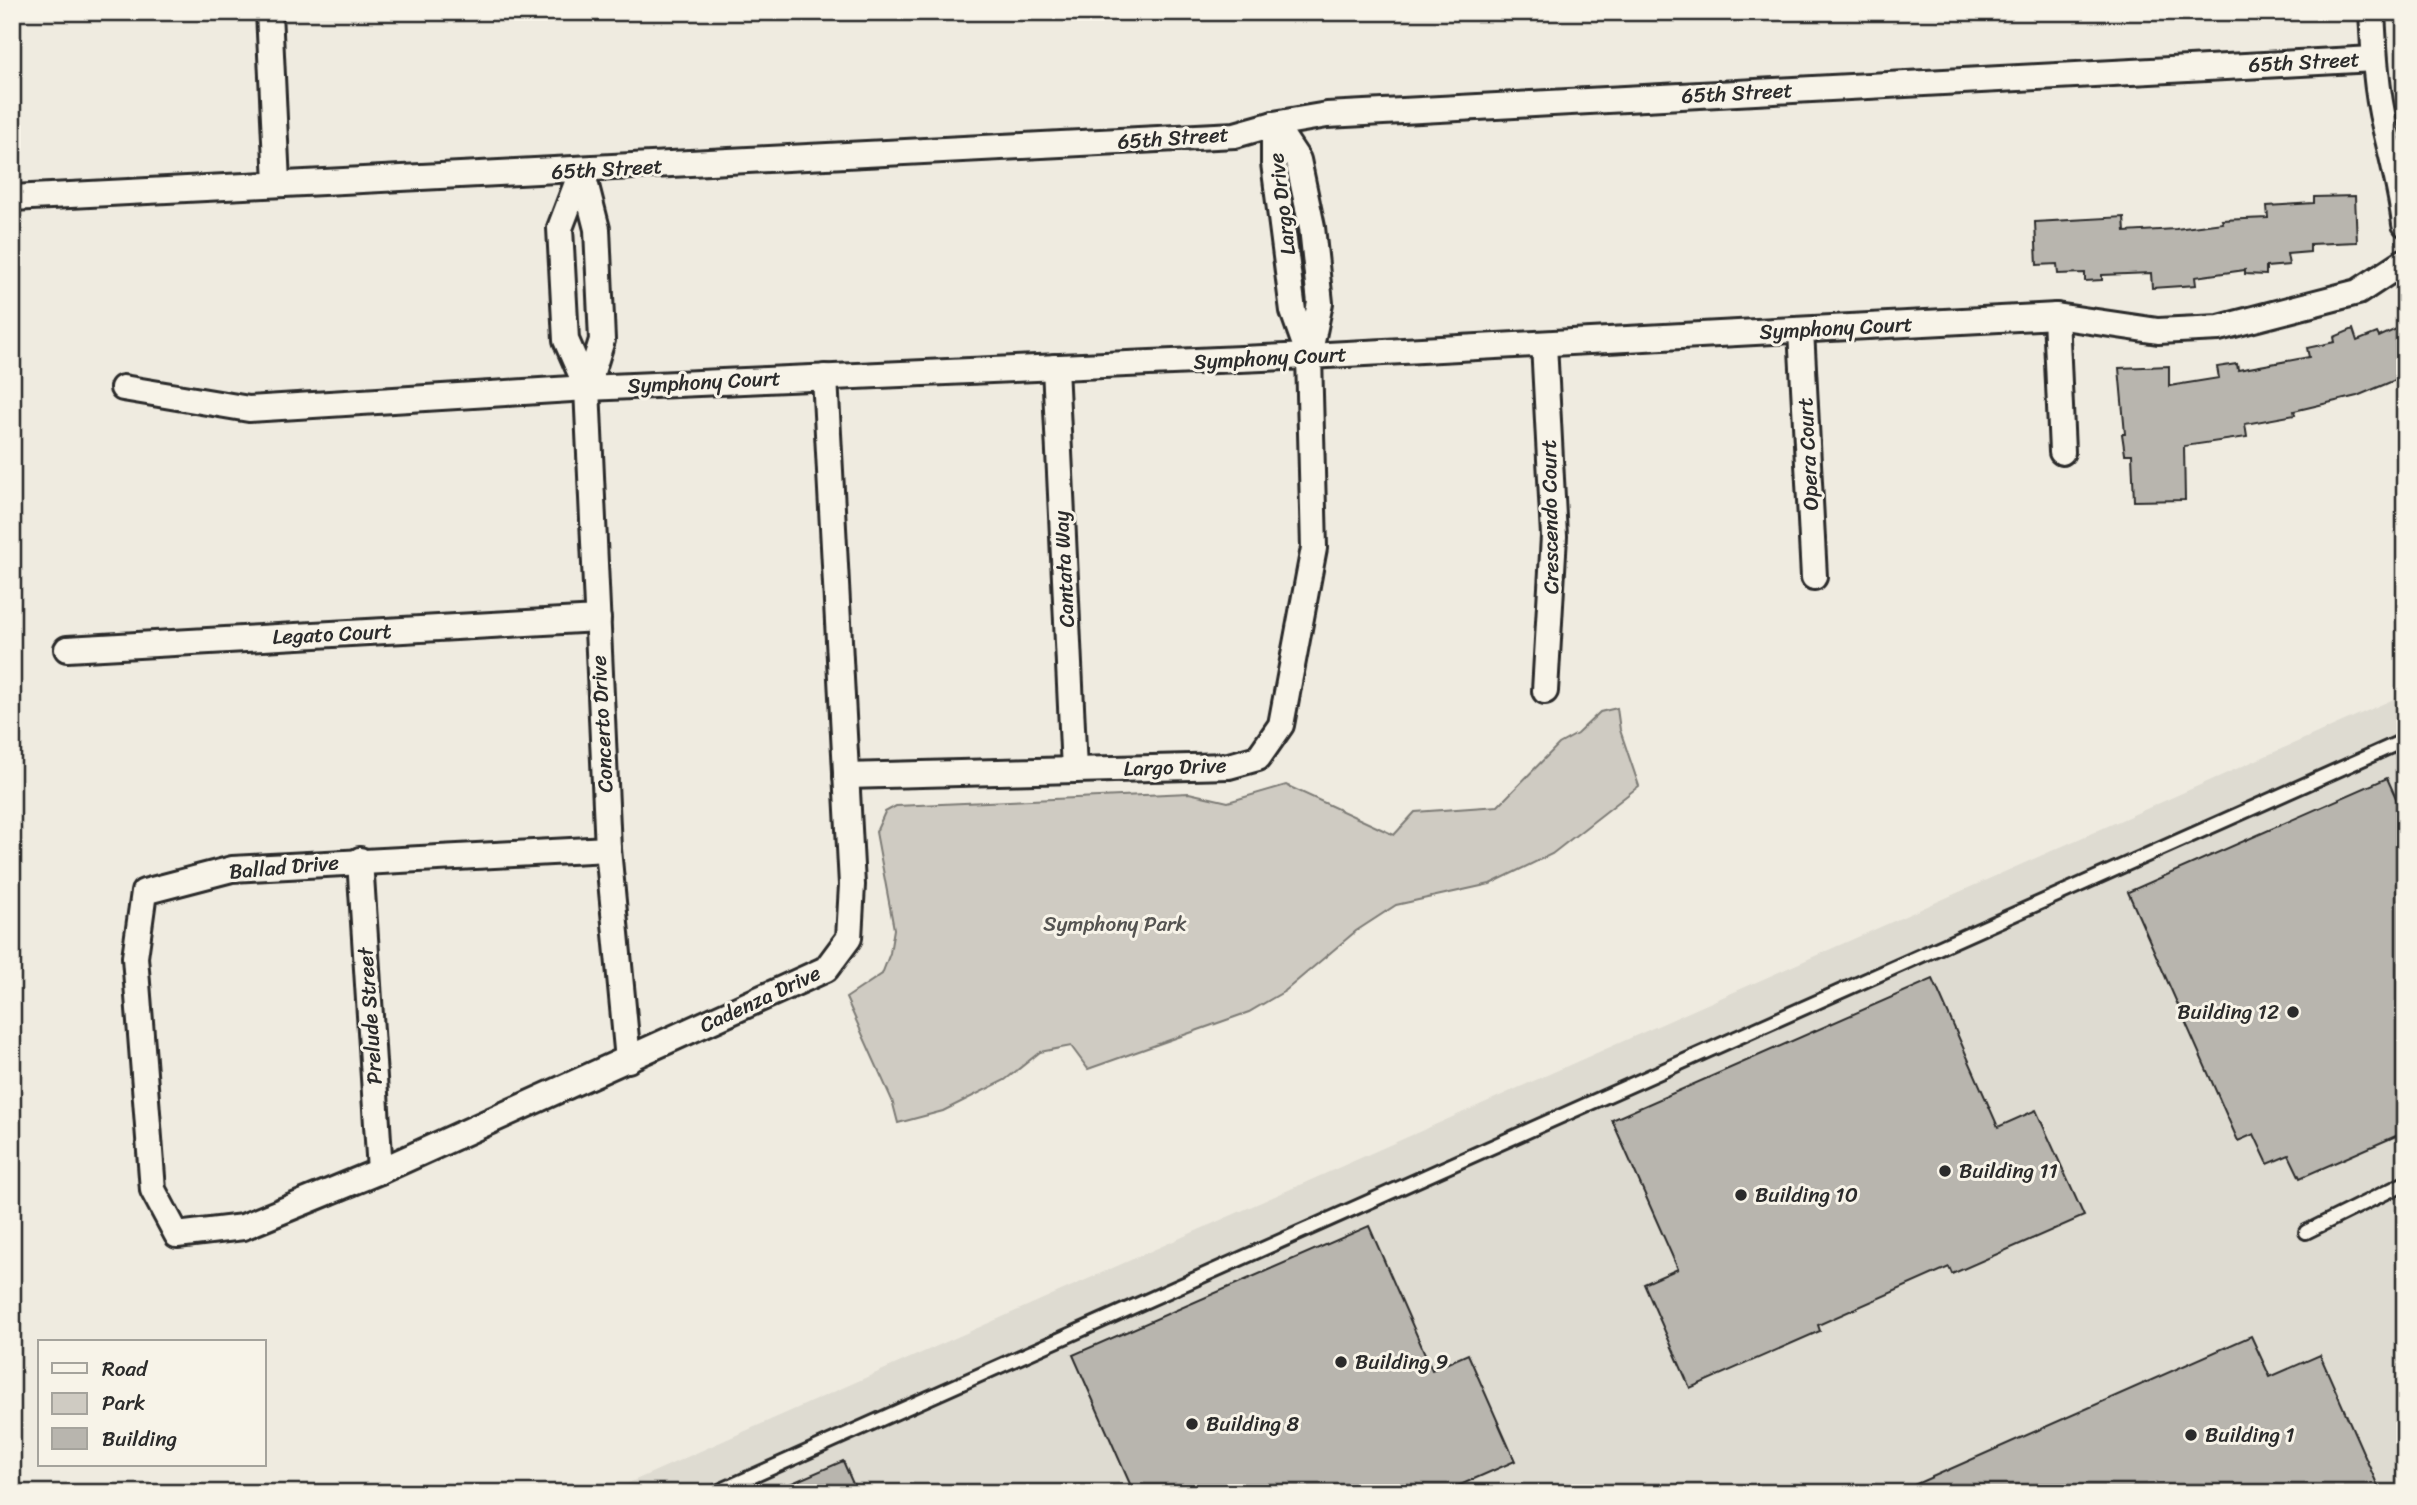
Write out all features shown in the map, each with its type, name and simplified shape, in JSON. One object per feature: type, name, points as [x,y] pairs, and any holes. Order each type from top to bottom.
[{"type":"street","points":[[269,12],[277,183]]},
{"type":"street","points":[[2372,12],[2374,58],[2385,125],[2401,183],[2405,224]]},
{"type":"street","name":"65th Street","points":[[12,198],[1235,135],[1275,124],[1341,114],[2374,58]]},
{"type":"street","name":"Largo Drive","points":[[846,776],[1229,766],[1258,758],[1281,725],[1314,548],[1309,356],[1293,311],[1274,163],[1275,124]]},
{"type":"street","name":"Concerto Drive","points":[[582,170],[561,228],[566,340],[587,388]]},
{"type":"street","name":"Concerto Drive","points":[[582,170],[597,229],[602,341],[587,388],[608,849],[628,1060]]},
{"type":"street","name":"Symphony Court","points":[[123,388],[249,409],[587,388],[1309,356],[2056,316],[2158,331],[2219,328],[2358,292],[2405,261]]},
{"type":"street","points":[[2056,316],[2062,452]]},
{"type":"street","name":"Opera Court","points":[[1801,330],[1814,577]]},
{"type":"street","name":"Crescendo Court","points":[[1544,344],[1554,536],[1545,691]]},
{"type":"street","name":"Cantata Way","points":[[1055,368],[1074,770]]},
{"type":"street","name":"Cadenza Drive","points":[[177,1235],[243,1227],[380,1171],[826,969],[849,938],[852,885],[825,377]]},
{"type":"street","name":"Legato Court","points":[[67,649],[598,620]]},
{"type":"street","name":"Ballad Drive","points":[[177,1235],[153,1190],[135,957],[144,892],[232,869],[360,860],[608,849]]},
{"type":"street","name":"Prelude Street","points":[[360,860],[380,1171]]},
{"type":"lane","points":[[715,1493],[2405,740]]},
{"type":"lane","points":[[2306,1232],[2405,1183]]},
{"type":"shaded area","points":[[2405,694],[2405,1493],[606,1493]]},
{"type":"green space","name":"Symphony Park","points":[[1617,708],[1620,730],[1639,786],[1552,854],[1490,884],[1396,905],[1356,931],[1285,991],[1249,1012],[1088,1069],[1071,1046],[1040,1052],[1005,1080],[943,1111],[898,1123],[892,1100],[846,998],[882,974],[890,953],[894,929],[876,832],[885,812],[896,806],[1189,793],[1228,802],[1286,785],[1394,835],[1415,812],[1498,806],[1559,744],[1577,734],[1600,712]]},
{"type":"building","points":[[2355,196],[2357,242],[2310,244],[2310,252],[2287,254],[2289,265],[2266,267],[2266,275],[2245,274],[2245,270],[2195,277],[2196,285],[2152,288],[2151,273],[2102,275],[2102,280],[2085,281],[2085,273],[2058,274],[2057,264],[2037,265],[2035,222],[2124,217],[2125,232],[2176,229],[2223,223],[2222,220],[2268,218],[2267,206],[2314,203],[2314,197]]},
{"type":"building","points":[[2405,325],[2405,376],[2357,396],[2294,411],[2295,415],[2245,424],[2247,437],[2184,446],[2185,500],[2134,501],[2132,454],[2125,454],[2122,434],[2125,434],[2119,368],[2169,366],[2169,386],[2219,378],[2217,367],[2237,364],[2238,370],[2309,357],[2307,348],[2335,342],[2334,337],[2353,329],[2357,341],[2377,333],[2379,337]]},
{"type":"building","name":"Building 12","points":[[2387,778],[2405,818],[2405,1132],[2300,1178],[2289,1155],[2268,1164],[2254,1134],[2238,1141],[2128,892]]},
{"type":"building","points":[[1933,979],[1998,1127],[2036,1110],[2084,1216],[1952,1274],[1949,1267],[1818,1325],[1820,1331],[1690,1388],[1644,1284],[1678,1269],[1612,1120]]},
{"type":"building","points":[[1369,1226],[1432,1370],[1468,1354],[1515,1461],[1442,1493],[1134,1493],[1073,1355]]},
{"type":"building","name":"Building 1","points":[[2251,1336],[2270,1377],[2320,1355],[2381,1493],[1896,1493]]},
{"type":"building","points":[[843,1461],[857,1493],[769,1493]]},
{"type":"place","name":"Building 12","points":[[2293,1012]]},
{"type":"place","name":"Building 11","points":[[1945,1171]]},
{"type":"place","name":"Building 10","points":[[1741,1195]]},
{"type":"place","name":"Building 9","points":[[1341,1362]]},
{"type":"place","name":"Building 8","points":[[1192,1424]]},
{"type":"place","name":"Building 1","points":[[2191,1435]]}]
